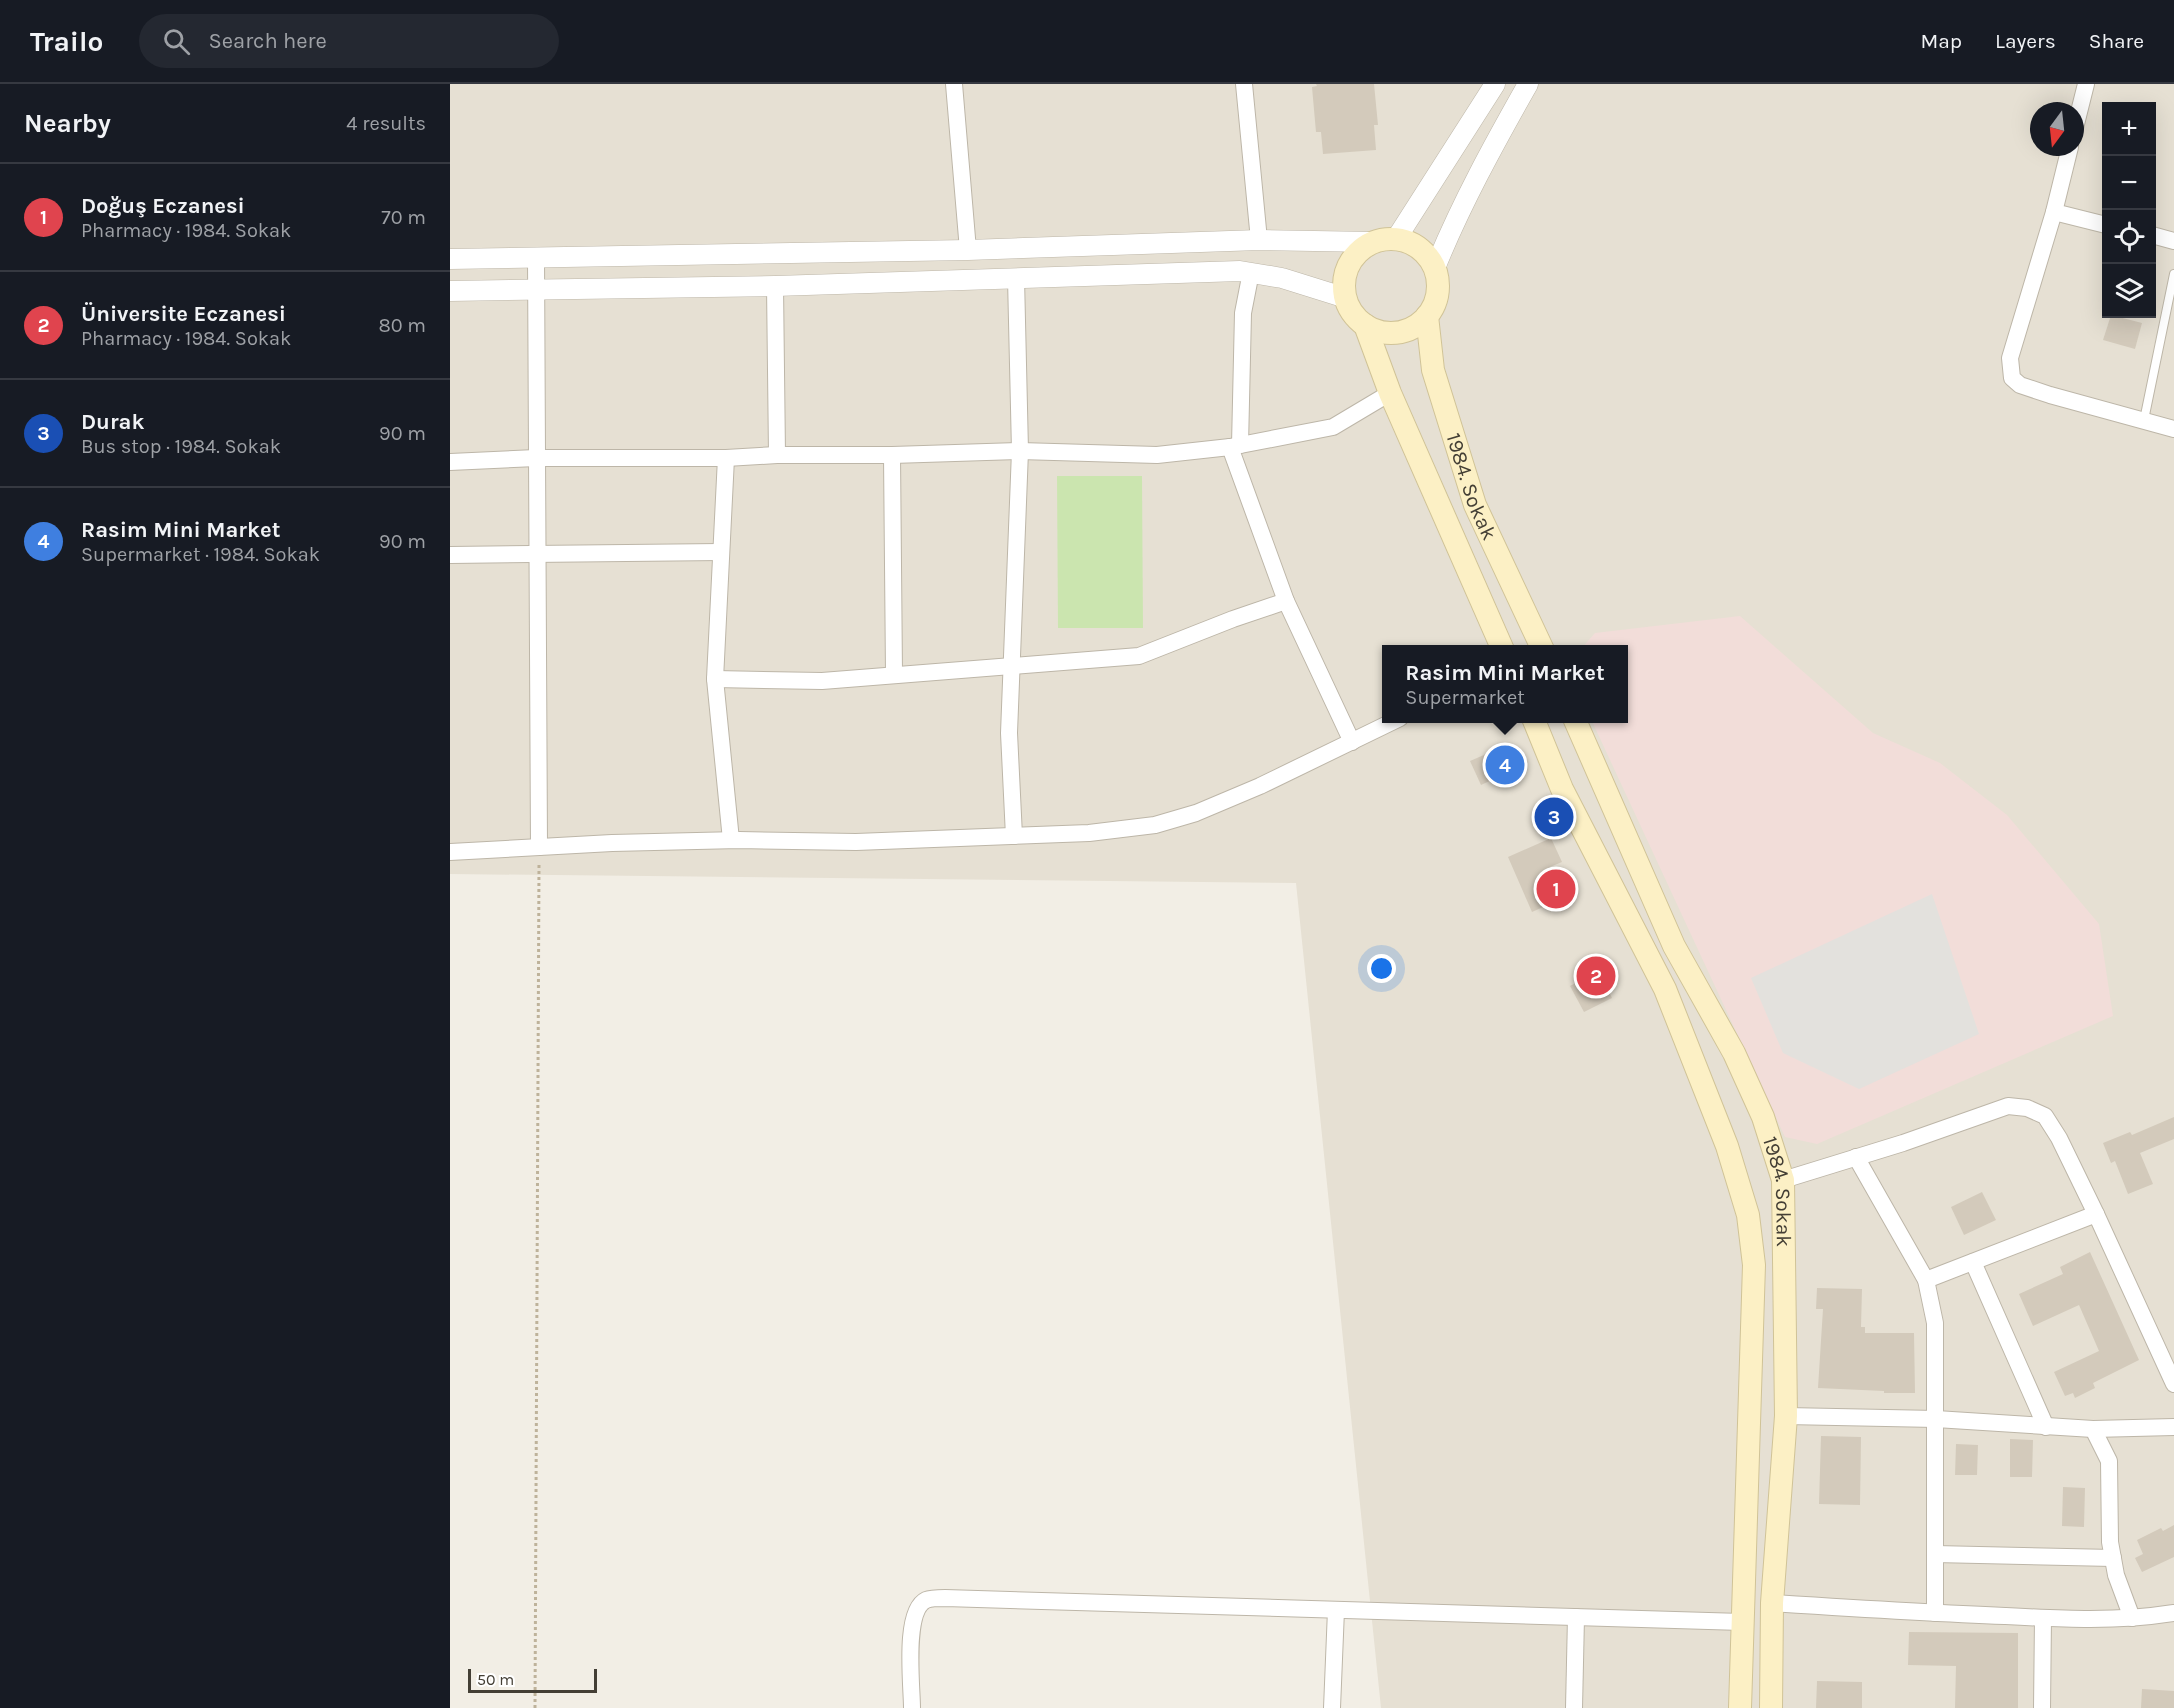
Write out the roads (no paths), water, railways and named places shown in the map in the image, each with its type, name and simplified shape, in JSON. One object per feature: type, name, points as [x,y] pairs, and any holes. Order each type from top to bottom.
[{"type":"main road","points":[[1365,325],[1387,332],[1398,332],[1419,324],[1427,316],[1437,296],[1438,285],[1435,268],[1426,254],[1417,246],[1396,239],[1373,242],[1355,255],[1345,275],[1346,298],[1350,309],[1365,325],[1390,393],[1501,645]]},
{"type":"main road","name":"1984. Sokak","points":[[1427,316],[1433,370],[1475,505],[1541,645]]},
{"type":"main road","points":[[1535,723],[1562,789],[1665,989],[1727,1146],[1748,1215],[1754,1265],[1740,1708]]},
{"type":"main road","name":"1984. Sokak","points":[[1576,723],[1674,946],[1734,1053],[1758,1106],[1783,1179],[1786,1416],[1772,1603],[1771,1708]]},
{"type":"main road","points":[[1751,1240],[1784,1239]]},
{"type":"street","points":[[954,84],[968,250]]},
{"type":"street","points":[[1245,84],[1259,240]]},
{"type":"street","points":[[1396,239],[1495,84]]},
{"type":"street","points":[[1435,268],[1450,231],[1489,153],[1528,84]]},
{"type":"street","points":[[2082,102],[2086,84]]},
{"type":"street","points":[[2068,156],[2054,212],[2010,358],[2013,378],[2020,385],[2050,395],[2174,429]]},
{"type":"street","points":[[2054,212],[2102,224]]},
{"type":"street","points":[[2156,236],[2174,241]]},
{"type":"street","points":[[450,259],[968,250],[1259,240],[1373,242]]},
{"type":"street","points":[[536,257],[539,847]]},
{"type":"street","points":[[450,291],[776,286],[1240,271],[1282,278],[1346,298]]},
{"type":"street","points":[[1251,273],[1243,313],[1235,446],[1286,601],[1352,742]]},
{"type":"street","points":[[1014,836],[1010,733],[1020,451],[1017,278]]},
{"type":"street","points":[[776,286],[777,455]]},
{"type":"street","points":[[450,462],[536,458],[726,458],[1020,451],[1157,455],[1235,446],[1333,427],[1390,393]]},
{"type":"street","points":[[891,455],[894,674]]},
{"type":"street","points":[[726,458],[715,679],[731,840]]},
{"type":"street","points":[[450,555],[721,552]]},
{"type":"street","points":[[715,679],[822,681],[1139,656],[1286,601]]},
{"type":"street","points":[[450,852],[731,840],[856,842],[1014,836],[1089,833],[1155,825],[1196,813],[1260,786],[1390,723]]},
{"type":"street","points":[[1783,1179],[2008,1106],[2027,1108],[2045,1116],[2059,1138],[2096,1214],[2174,1384]]},
{"type":"street","points":[[1856,1157],[1926,1280],[1935,1323],[1935,1614]]},
{"type":"street","points":[[1926,1280],[2096,1214]]},
{"type":"street","points":[[1973,1262],[2046,1427]]},
{"type":"street","points":[[1786,1416],[1936,1419],[2092,1429],[2174,1427]]},
{"type":"street","points":[[2092,1429],[2109,1461],[2110,1542],[2116,1575],[2132,1618]]},
{"type":"street","points":[[1935,1554],[2113,1558]]},
{"type":"street","points":[[912,1708],[910,1636],[914,1617],[927,1600],[945,1598],[1743,1622]]},
{"type":"street","points":[[1772,1603],[1935,1614],[2043,1618],[2132,1618],[2174,1613]]},
{"type":"street","points":[[1332,1708],[1336,1610]]},
{"type":"street","points":[[1574,1708],[1576,1617]]},
{"type":"street","points":[[2042,1708],[2043,1618]]},
{"type":"lane","points":[[2144,420],[2174,274]]},
{"type":"place","name":"Rasim Mini Market","points":[[1505,765]]},
{"type":"place","name":"Durak","points":[[1554,817]]},
{"type":"place","name":"Doğuş Eczanesi","points":[[1556,889]]},
{"type":"place","name":"Üniversite Eczanesi","points":[[1596,976]]}]
